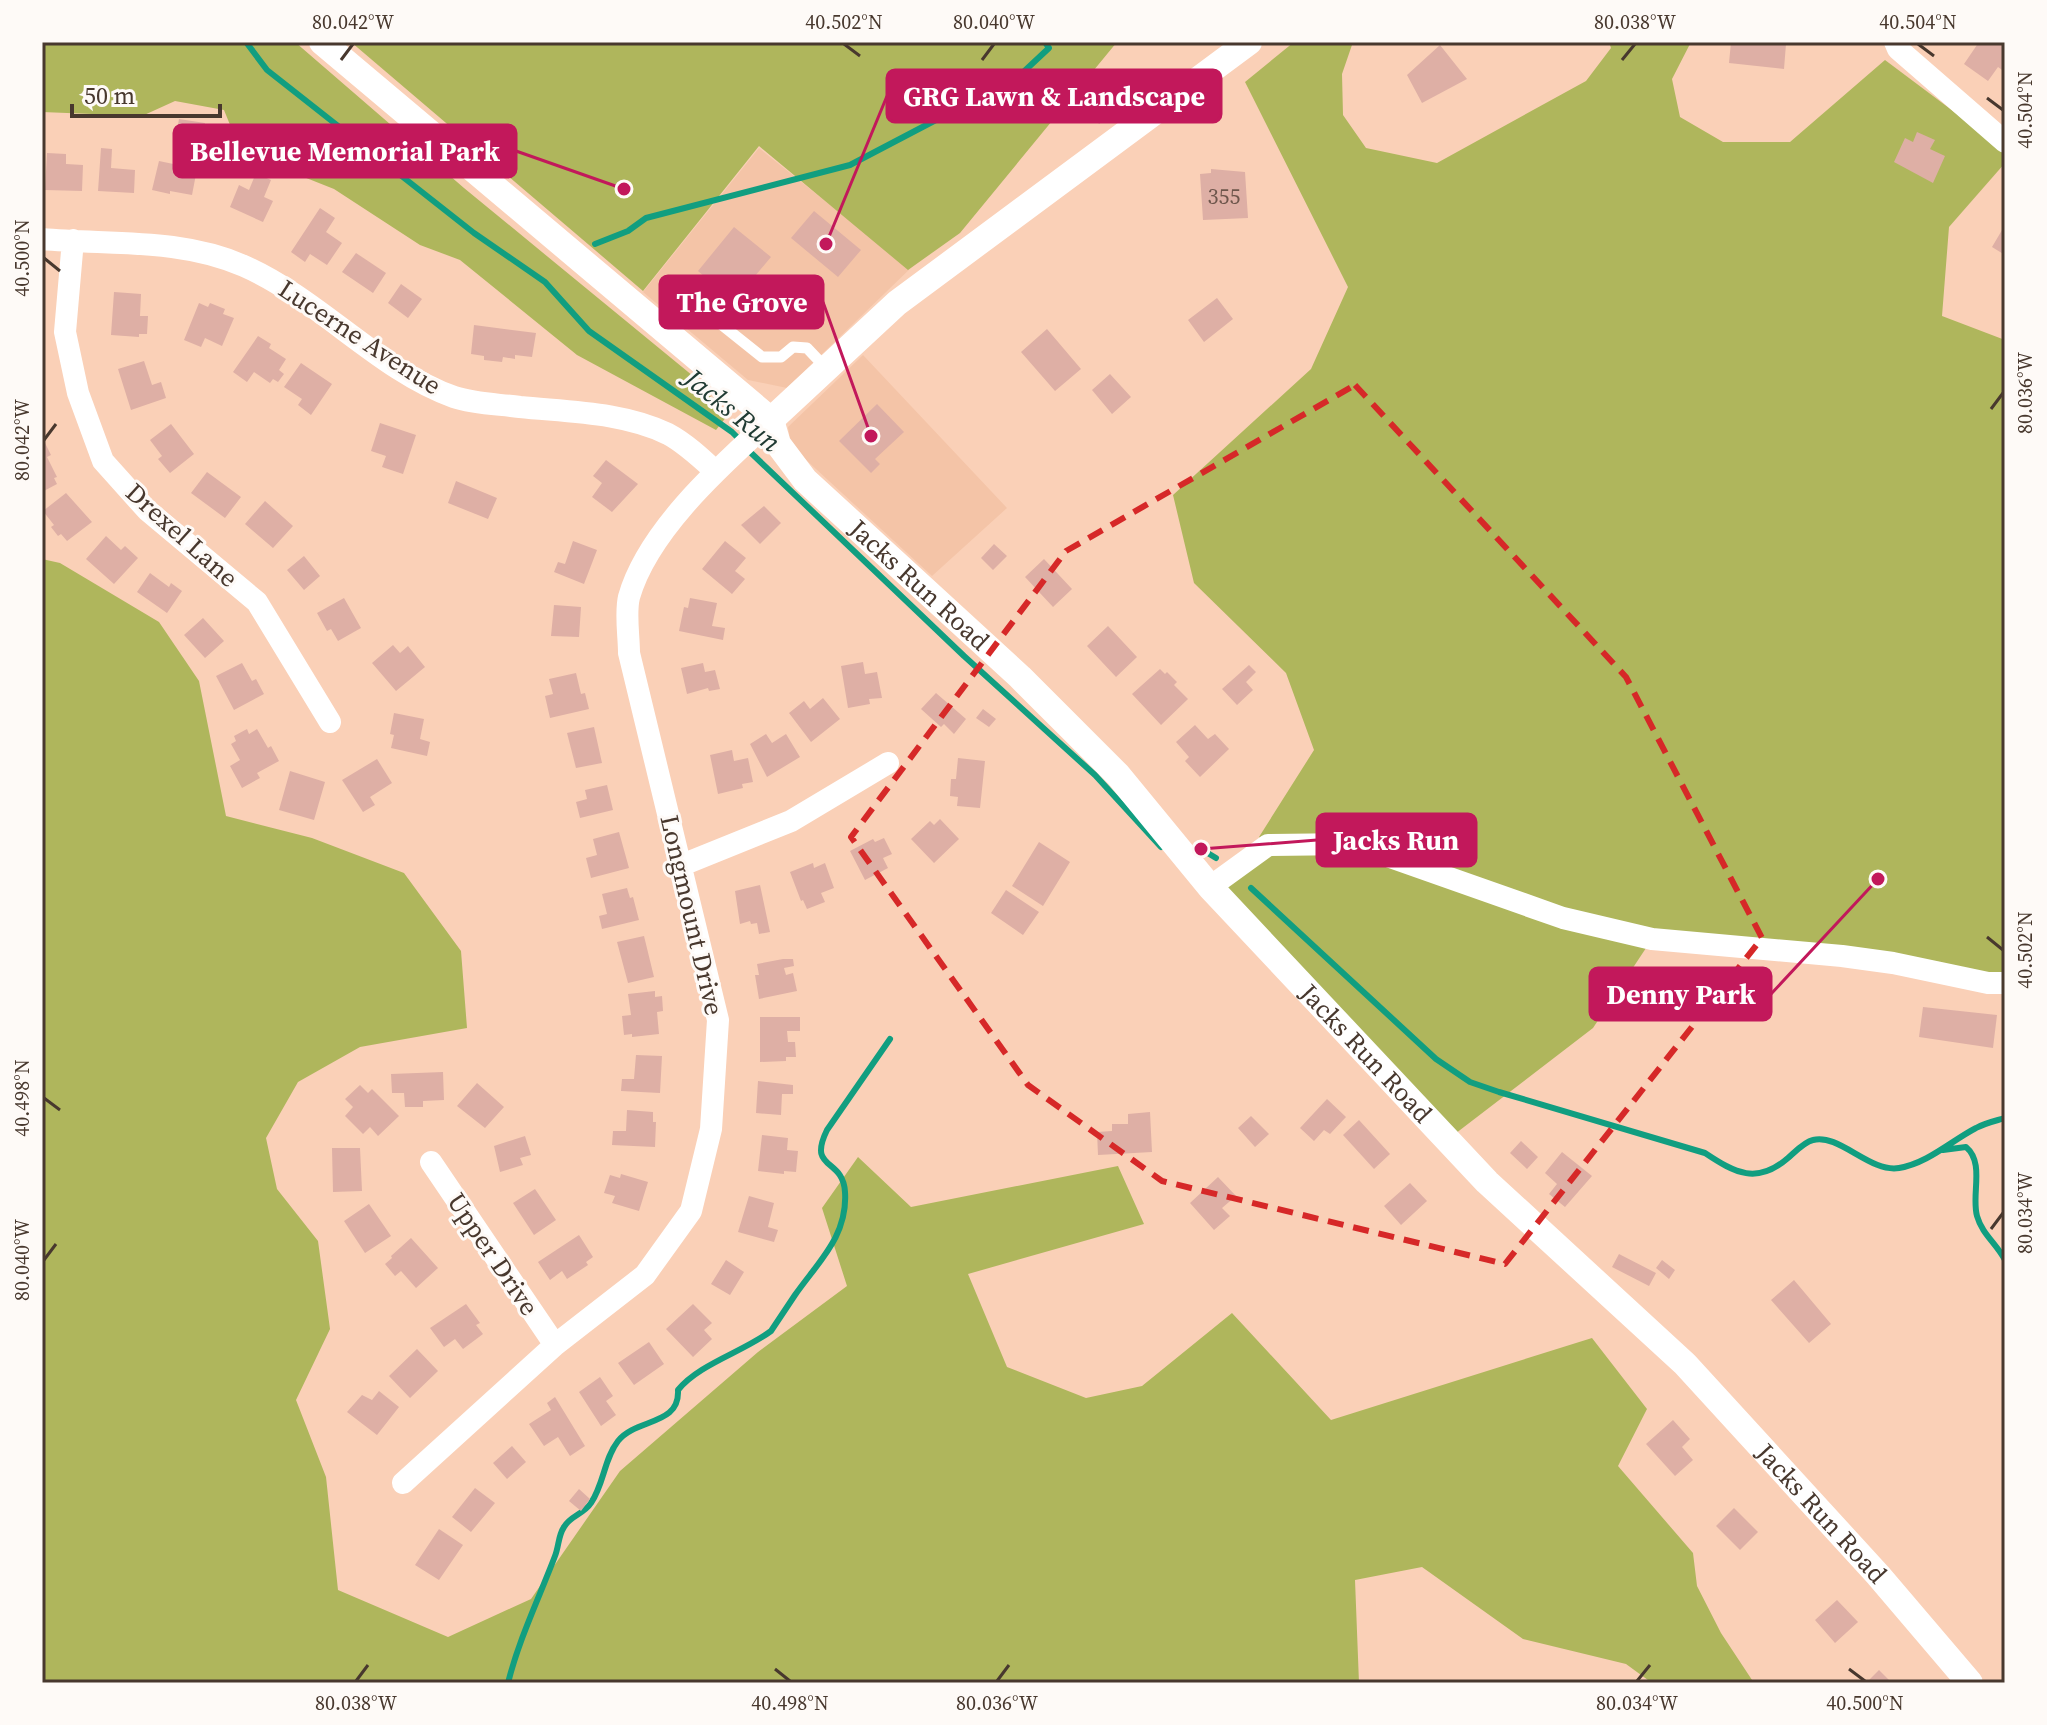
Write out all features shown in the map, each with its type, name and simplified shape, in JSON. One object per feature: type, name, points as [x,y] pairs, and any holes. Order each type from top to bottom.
[{"type":"street","name":"Jacks Run Road","points":[[322,42],[771,420],[778,444],[805,480],[1020,677],[1118,775],[1210,887],[1487,1182],[1685,1364],[1878,1575],[1970,1683]]},
{"type":"street","points":[[771,420],[897,303],[1249,42]]},
{"type":"street","points":[[1895,42],[1898,49],[2005,142]]},
{"type":"street","name":"Lucerne Avenue","points":[[42,239],[177,247],[212,253],[275,282],[434,390],[466,401],[601,415],[634,422],[668,434],[715,471]]},
{"type":"street","name":"Drexel Lane","points":[[73,240],[65,332],[78,393],[103,461],[147,510],[257,602],[330,722]]},
{"type":"street","name":"Longmount Drive","points":[[403,1483],[555,1345],[645,1275],[691,1211],[711,1129],[718,1020],[629,653],[629,599],[649,553],[715,471],[771,420]]},
{"type":"street","points":[[682,865],[791,821],[888,763]]},
{"type":"street","points":[[1210,887],[1268,845],[1353,844],[1563,918],[1652,939],[1842,956],[1988,983],[2005,983]]},
{"type":"street","name":"Upper Drive","points":[[431,1162],[555,1345]]},
{"type":"lane","points":[[662,327],[687,297],[762,357],[781,357],[793,347],[807,348],[827,368]]},
{"type":"highlighted area","points":[[1355,385],[1626,677],[1762,938],[1505,1264],[1162,1181],[1028,1085],[851,837],[1066,551]]},
{"type":"shaded area","points":[[759,148],[909,268],[916,263],[787,388],[748,380],[643,292]]},
{"type":"shaded area","points":[[863,355],[1007,508],[932,576],[791,446],[788,427]]},
{"type":"green space","points":[[42,42],[295,42],[464,188],[693,376],[727,416],[716,430],[577,355],[460,260],[420,245],[334,189],[241,152],[224,110],[175,101],[142,116],[42,112]]},
{"type":"green space","points":[[351,42],[1117,42],[960,233],[908,270],[759,146],[643,291]]},
{"type":"green space","points":[[1294,42],[1353,42],[1342,74],[1343,115],[1366,148],[1437,163],[1586,81],[1611,48],[1609,42],[1691,42],[1672,79],[1680,117],[1723,142],[1790,142],[1885,60],[2005,150],[2005,163],[1949,227],[1942,316],[2005,340],[2005,974],[1652,939],[1593,1028],[1447,1140],[1210,887],[1268,845],[1259,837],[1314,750],[1286,673],[1194,583],[1173,495],[1311,369],[1348,287],[1245,82]]},
{"type":"green space","points":[[42,559],[60,563],[159,622],[199,681],[226,816],[312,838],[404,873],[461,951],[467,1028],[360,1047],[298,1082],[266,1138],[277,1189],[318,1241],[330,1329],[296,1400],[326,1477],[338,1590],[448,1637],[531,1599],[620,1471],[758,1352],[847,1286],[822,1208],[858,1157],[911,1207],[1118,1166],[1144,1224],[968,1274],[1007,1367],[1086,1398],[1142,1386],[1232,1313],[1331,1420],[1592,1338],[1647,1409],[1618,1466],[1693,1553],[1697,1586],[1721,1633],[1754,1683],[1652,1683],[1626,1664],[1523,1639],[1422,1567],[1355,1580],[1359,1683],[42,1683]]},
{"type":"building","points":[[1731,42],[1786,44],[1784,69],[1729,63]]},
{"type":"building","points":[[1979,42],[2005,42],[2005,72],[1998,67],[1988,81],[1964,64]]},
{"type":"building","points":[[1440,45],[1467,79],[1422,103],[1407,75]]},
{"type":"building","points":[[1099,84],[1109,96],[1121,86],[1131,99],[1099,124],[1081,99]]},
{"type":"building","points":[[179,119],[205,123],[202,146],[175,142]]},
{"type":"building","points":[[1917,132],[1935,140],[1930,149],[1945,156],[1933,183],[1894,162],[1905,138],[1913,142]]},
{"type":"building","points":[[101,148],[112,149],[111,168],[135,170],[134,193],[98,191]]},
{"type":"building","points":[[47,153],[66,154],[66,164],[83,165],[82,191],[45,190]]},
{"type":"building","points":[[159,161],[197,169],[192,195],[152,190]]},
{"type":"building","points":[[1211,169],[1245,172],[1248,218],[1203,220],[1200,174],[1211,173]]},
{"type":"building","points":[[256,173],[271,180],[264,197],[273,201],[263,222],[230,207],[239,185],[249,190]]},
{"type":"building","points":[[320,208],[335,218],[326,232],[342,243],[327,265],[310,254],[305,262],[291,252]]},
{"type":"building","points":[[814,211],[861,250],[838,277],[791,238]]},
{"type":"building","points":[[2005,225],[2005,255],[1992,247]]},
{"type":"building","points":[[734,227],[771,257],[750,282],[765,294],[749,314],[698,271]]},
{"type":"building","points":[[356,253],[386,273],[373,293],[342,272]]},
{"type":"building","points":[[401,284],[422,299],[408,318],[388,303]]},
{"type":"building","points":[[114,292],[141,294],[140,316],[148,316],[147,334],[139,334],[139,337],[111,335]]},
{"type":"building","points":[[1217,298],[1233,319],[1204,342],[1188,320]]},
{"type":"building","points":[[199,303],[208,307],[210,303],[225,309],[223,314],[234,318],[222,346],[205,338],[201,347],[184,340]]},
{"type":"building","points":[[474,325],[536,333],[532,357],[503,357],[502,362],[484,360],[484,356],[471,354]]},
{"type":"building","points":[[1047,329],[1081,369],[1055,391],[1021,352]]},
{"type":"building","points":[[258,336],[286,359],[279,370],[284,374],[278,382],[273,379],[270,383],[254,372],[247,382],[233,372]]},
{"type":"building","points":[[144,361],[152,385],[161,382],[166,398],[131,410],[118,369]]},
{"type":"building","points":[[301,363],[332,384],[311,415],[298,405],[302,399],[284,387]]},
{"type":"building","points":[[1110,374],[1131,397],[1112,414],[1092,390]]},
{"type":"building","points":[[877,404],[904,432],[875,459],[880,464],[871,473],[839,441]]},
{"type":"building","points":[[380,423],[416,435],[403,474],[382,467],[386,456],[371,451]]},
{"type":"building","points":[[171,424],[194,454],[170,473],[158,459],[162,456],[150,440]]},
{"type":"building","points":[[42,437],[51,455],[47,457],[57,477],[54,478],[57,484],[42,492]]},
{"type":"building","points":[[606,460],[638,484],[612,512],[592,497],[602,483],[593,476]]},
{"type":"building","points":[[207,472],[241,497],[225,518],[191,493]]},
{"type":"building","points":[[456,481],[497,498],[488,519],[448,503]]},
{"type":"building","points":[[66,493],[92,522],[67,541],[61,534],[58,536],[43,511]]},
{"type":"building","points":[[265,501],[293,526],[273,548],[245,524]]},
{"type":"building","points":[[764,506],[781,523],[760,544],[741,525]]},
{"type":"building","points":[[106,536],[121,550],[125,546],[138,558],[114,584],[86,559]]},
{"type":"building","points":[[573,541],[597,550],[584,584],[554,572],[558,562],[565,564]]},
{"type":"building","points":[[725,541],[746,558],[735,571],[745,579],[732,594],[702,569]]},
{"type":"building","points":[[994,544],[1007,556],[993,570],[981,558]]},
{"type":"building","points":[[304,556],[320,576],[304,590],[287,570]]},
{"type":"building","points":[[1044,559],[1072,589],[1053,607],[1025,577]]},
{"type":"building","points":[[150,573],[169,587],[171,583],[182,591],[167,613],[137,592]]},
{"type":"building","points":[[344,598],[361,628],[338,641],[331,629],[327,631],[317,613]]},
{"type":"building","points":[[690,598],[717,603],[712,626],[725,628],[723,640],[679,631],[684,607],[688,608]]},
{"type":"building","points":[[554,605],[581,607],[579,637],[551,636]]},
{"type":"building","points":[[203,618],[224,641],[205,658],[184,635]]},
{"type":"building","points":[[1108,626],[1137,657],[1116,677],[1087,646]]},
{"type":"building","points":[[393,645],[400,653],[408,646],[425,667],[396,691],[372,663]]},
{"type":"building","points":[[863,662],[865,674],[877,672],[882,698],[869,699],[870,704],[848,708],[841,666]]},
{"type":"building","points":[[242,663],[264,694],[234,710],[216,676]]},
{"type":"building","points":[[703,663],[705,672],[715,670],[720,689],[709,691],[708,688],[687,694],[681,668]]},
{"type":"building","points":[[1249,665],[1256,672],[1246,682],[1253,690],[1237,705],[1222,689]]},
{"type":"building","points":[[1160,669],[1177,682],[1174,685],[1188,699],[1161,725],[1132,694]]},
{"type":"building","points":[[576,673],[581,694],[585,693],[589,709],[550,718],[545,696],[553,694],[549,679]]},
{"type":"building","points":[[936,693],[966,719],[954,734],[921,709]]},
{"type":"building","points":[[823,698],[840,719],[811,742],[789,713],[804,701],[810,709]]},
{"type":"building","points":[[983,709],[996,719],[989,727],[976,718]]},
{"type":"building","points":[[394,713],[424,719],[420,739],[430,742],[427,756],[391,748]]},
{"type":"building","points":[[1195,725],[1208,739],[1215,734],[1229,749],[1200,777],[1185,761],[1189,757],[1176,742]]},
{"type":"building","points":[[594,727],[602,763],[576,768],[567,733]]},
{"type":"building","points":[[247,729],[249,734],[257,729],[279,761],[257,773],[260,778],[242,788],[230,766],[240,760],[231,744],[236,741],[234,736]]},
{"type":"building","points":[[766,734],[772,743],[786,734],[800,757],[767,777],[750,744]]},
{"type":"building","points":[[732,750],[734,761],[748,758],[753,782],[742,784],[743,788],[718,794],[710,755]]},
{"type":"building","points":[[958,758],[985,761],[980,808],[957,806],[958,797],[950,796],[951,779],[956,779]]},
{"type":"building","points":[[377,759],[392,783],[370,797],[375,805],[363,812],[342,780]]},
{"type":"building","points":[[290,771],[325,782],[314,820],[279,810]]},
{"type":"building","points":[[607,785],[613,810],[580,818],[576,802],[587,799],[585,790]]},
{"type":"building","points":[[940,819],[959,839],[934,863],[911,839],[930,821],[934,825]]},
{"type":"building","points":[[619,832],[629,868],[591,878],[586,858],[597,855],[593,839]]},
{"type":"building","points":[[884,838],[892,854],[883,858],[888,868],[865,880],[850,851],[873,839],[875,842]]},
{"type":"building","points":[[1039,842],[1070,862],[1043,906],[1012,886]]},
{"type":"building","points":[[813,863],[814,868],[825,863],[834,888],[821,893],[825,902],[807,909],[790,872]]},
{"type":"building","points":[[760,885],[770,932],[759,934],[757,923],[751,924],[750,921],[740,924],[735,891]]},
{"type":"building","points":[[627,888],[630,898],[633,897],[639,920],[602,929],[599,916],[607,914],[602,894]]},
{"type":"building","points":[[1006,890],[1039,912],[1023,935],[991,913]]},
{"type":"building","points":[[644,936],[654,977],[628,983],[617,942]]},
{"type":"building","points":[[793,959],[794,966],[784,968],[786,975],[793,973],[797,991],[759,999],[755,975],[759,975],[757,964]]},
{"type":"building","points":[[655,991],[655,997],[662,996],[663,1011],[657,1012],[659,1034],[624,1035],[622,1016],[631,1015],[628,994]]},
{"type":"building","points":[[1923,1007],[1997,1015],[1993,1048],[1919,1037]]},
{"type":"building","points":[[760,1017],[800,1017],[800,1031],[787,1031],[788,1042],[795,1042],[796,1057],[786,1057],[786,1061],[760,1062]]},
{"type":"building","points":[[636,1055],[662,1056],[660,1093],[621,1091],[622,1079],[634,1079]]},
{"type":"building","points":[[443,1072],[444,1100],[423,1101],[423,1107],[405,1107],[404,1093],[392,1093],[391,1074]]},
{"type":"building","points":[[758,1081],[793,1085],[793,1094],[782,1094],[781,1115],[756,1113]]},
{"type":"building","points":[[477,1083],[504,1107],[485,1128],[457,1106]]},
{"type":"building","points":[[360,1085],[368,1093],[372,1089],[399,1116],[378,1136],[370,1127],[363,1134],[345,1116],[353,1107],[345,1099]]},
{"type":"building","points":[[1327,1099],[1346,1117],[1330,1134],[1324,1130],[1314,1141],[1300,1128]]},
{"type":"building","points":[[627,1110],[653,1112],[653,1122],[656,1122],[655,1147],[612,1145],[613,1131],[626,1131]]},
{"type":"building","points":[[1150,1112],[1152,1152],[1098,1155],[1097,1132],[1112,1131],[1112,1124],[1128,1124],[1128,1114]]},
{"type":"building","points":[[1251,1116],[1269,1134],[1255,1147],[1238,1128]]},
{"type":"building","points":[[1359,1120],[1390,1154],[1374,1169],[1343,1135]]},
{"type":"building","points":[[762,1135],[788,1138],[787,1150],[798,1151],[796,1172],[758,1171]]},
{"type":"building","points":[[525,1136],[531,1155],[520,1158],[523,1165],[500,1172],[494,1146]]},
{"type":"building","points":[[1521,1141],[1538,1157],[1527,1169],[1510,1153]]},
{"type":"building","points":[[332,1148],[360,1148],[362,1191],[333,1192]]},
{"type":"building","points":[[1562,1152],[1592,1176],[1565,1207],[1549,1194],[1557,1184],[1545,1173]]},
{"type":"building","points":[[621,1174],[648,1182],[639,1211],[612,1203],[615,1196],[604,1193],[610,1175],[620,1178]]},
{"type":"building","points":[[1218,1177],[1236,1196],[1222,1208],[1230,1216],[1214,1230],[1190,1203]]},
{"type":"building","points":[[1410,1183],[1427,1201],[1401,1225],[1384,1206]]},
{"type":"building","points":[[535,1189],[556,1220],[534,1235],[513,1203]]},
{"type":"building","points":[[749,1196],[774,1203],[768,1227],[778,1230],[774,1242],[738,1232]]},
{"type":"building","points":[[369,1204],[391,1236],[365,1253],[344,1221]]},
{"type":"building","points":[[579,1235],[593,1257],[586,1262],[588,1265],[567,1279],[562,1271],[550,1280],[538,1262]]},
{"type":"building","points":[[411,1238],[438,1268],[416,1288],[401,1271],[395,1276],[385,1264]]},
{"type":"building","points":[[1619,1254],[1656,1273],[1649,1286],[1612,1267]]},
{"type":"building","points":[[726,1260],[744,1272],[730,1295],[711,1284]]},
{"type":"building","points":[[1662,1260],[1675,1270],[1669,1279],[1656,1268]]},
{"type":"building","points":[[1794,1280],[1831,1324],[1809,1343],[1771,1300]]},
{"type":"building","points":[[466,1304],[480,1323],[476,1325],[483,1334],[463,1349],[455,1339],[444,1347],[430,1328]]},
{"type":"building","points":[[693,1304],[712,1323],[704,1330],[712,1339],[693,1357],[666,1329]]},
{"type":"building","points":[[649,1342],[664,1364],[634,1385],[618,1363]]},
{"type":"building","points":[[417,1349],[438,1371],[410,1398],[389,1376]]},
{"type":"building","points":[[600,1377],[613,1396],[606,1401],[616,1415],[601,1426],[579,1392]]},
{"type":"building","points":[[379,1391],[399,1407],[377,1435],[347,1412],[362,1395],[372,1400]]},
{"type":"building","points":[[555,1397],[585,1446],[570,1456],[558,1437],[544,1446],[529,1424],[551,1410],[547,1403]]},
{"type":"building","points":[[1673,1420],[1690,1439],[1682,1447],[1693,1460],[1675,1476],[1646,1444]]},
{"type":"building","points":[[512,1446],[526,1462],[507,1479],[493,1463]]},
{"type":"building","points":[[475,1488],[495,1503],[471,1532],[452,1517]]},
{"type":"building","points":[[579,1489],[590,1499],[581,1511],[569,1501]]},
{"type":"building","points":[[1734,1508],[1758,1532],[1740,1550],[1716,1526]]},
{"type":"building","points":[[439,1529],[463,1545],[439,1580],[415,1565]]},
{"type":"building","points":[[1837,1600],[1858,1622],[1835,1643],[1815,1620]]},
{"type":"building","points":[[1879,1670],[1892,1683],[1866,1683]]},
{"type":"waterway","name":"Jacks Run","points":[[246,42],[267,70],[474,233],[545,282],[589,331],[741,441]]},
{"type":"waterway","points":[[595,244],[628,231],[646,218],[850,165],[1018,77],[1049,48],[1045,42]]},
{"type":"waterway","name":"Jacks Run","points":[[748,450],[964,656],[1095,775],[1161,847]]},
{"type":"waterway","name":"Jacks Run","points":[[1201,849],[1216,858]]},
{"type":"waterway","name":"Jacks Run","points":[[1251,888],[1436,1059],[1470,1082],[1705,1153],[1736,1170],[1756,1174],[1766,1171],[1806,1143],[1823,1139],[1877,1165],[1899,1168],[1930,1157],[1979,1126],[2005,1118]]},
{"type":"waterway","points":[[508,1683],[562,1530],[591,1503],[618,1441],[635,1428],[672,1410],[677,1402],[678,1390],[697,1373],[771,1331],[830,1248],[842,1222],[845,1192],[839,1173],[823,1158],[822,1143],[827,1130],[890,1039]]},
{"type":"waterway","points":[[1943,1150],[1966,1147],[1972,1154],[1976,1170],[1977,1216],[2005,1260]]},
{"type":"place","name":"Bellevue Memorial Park","points":[[624,189]]},
{"type":"place","name":"GRG Lawn & Landscape","points":[[826,244]]},
{"type":"place","name":"The Grove","points":[[871,436]]},
{"type":"place","name":"Jacks Run","points":[[1201,849]]},
{"type":"place","name":"Denny Park","points":[[1878,879]]}]
